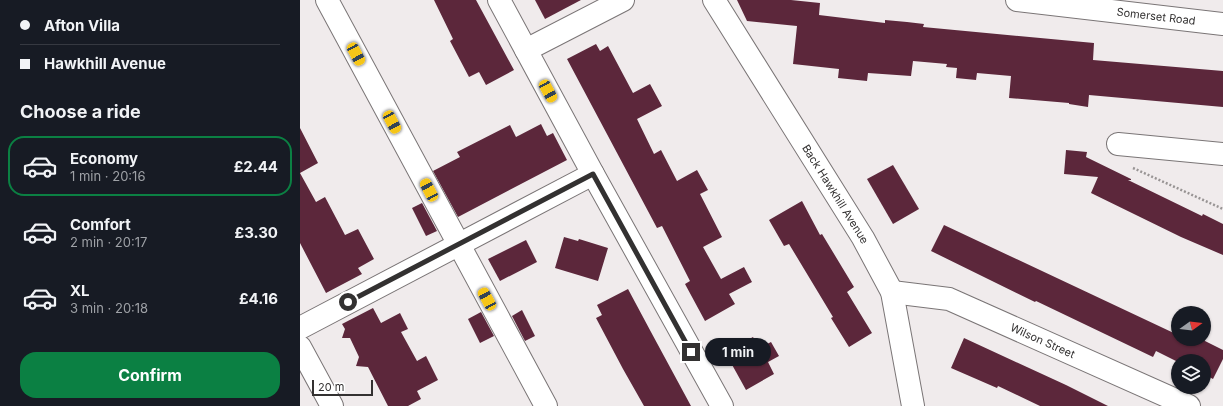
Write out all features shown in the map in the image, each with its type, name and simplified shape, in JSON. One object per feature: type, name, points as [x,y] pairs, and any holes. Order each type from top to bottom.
[{"type":"street","points":[[327,0],[546,406]]},
{"type":"street","points":[[500,0],[593,174],[722,406]]},
{"type":"street","points":[[526,50],[623,0]]},
{"type":"street","name":"Back Hawkhill Avenue","points":[[714,0],[863,238],[892,292],[913,406]]},
{"type":"street","name":"Somerset Road","points":[[1017,0],[1223,24]]},
{"type":"street","points":[[1118,144],[1223,154]]},
{"type":"street","points":[[300,328],[593,174]]},
{"type":"street","name":"Wilson Street","points":[[892,292],[949,299],[1189,406]]},
{"type":"street","points":[[300,347],[332,406]]},
{"type":"path","points":[[1118,144],[1119,162],[1223,209]]},
{"type":"building","points":[[434,0],[476,0],[514,70],[486,85],[479,72],[469,77],[450,41],[453,39]]},
{"type":"building","points":[[535,0],[581,0],[545,19]]},
{"type":"building","points":[[737,0],[791,0],[820,3],[819,15],[885,23],[885,20],[907,22],[924,24],[923,27],[1094,43],[1093,60],[1223,71],[1223,107],[1089,95],[1088,107],[1069,103],[1009,98],[1011,76],[977,73],[976,80],[956,78],[957,68],[946,67],[947,64],[913,61],[911,76],[868,73],[867,81],[838,78],[839,69],[793,64],[797,26],[747,21]]},
{"type":"building","points":[[596,44],[600,51],[608,46],[633,93],[650,84],[662,106],[637,119],[654,154],[661,150],[677,181],[697,170],[708,190],[700,194],[722,237],[703,247],[721,279],[744,267],[752,282],[729,294],[735,304],[705,321],[685,284],[690,281],[662,226],[657,228],[567,59]]},
{"type":"building","points":[[541,124],[547,136],[553,133],[567,160],[458,217],[433,171],[460,157],[457,152],[510,125],[516,137]]},
{"type":"building","points":[[300,128],[318,163],[300,173]]},
{"type":"building","points":[[1066,150],[1087,152],[1086,157],[1131,179],[1128,180],[1202,216],[1203,214],[1223,224],[1223,255],[1181,237],[1091,193],[1098,177],[1064,174]]},
{"type":"building","points":[[893,165],[919,209],[893,224],[867,179]]},
{"type":"building","points":[[300,173],[316,202],[325,197],[345,235],[358,229],[374,259],[358,268],[362,274],[326,293],[300,243]]},
{"type":"building","points":[[802,201],[820,235],[822,234],[854,287],[847,292],[872,333],[849,347],[831,318],[833,317],[789,244],[784,246],[769,220]]},
{"type":"building","points":[[422,203],[437,231],[426,236],[412,208]]},
{"type":"building","points":[[944,225],[1171,332],[1171,346],[1211,346],[1211,344],[1223,350],[1223,359],[1213,379],[1211,378],[1211,354],[1171,354],[1171,358],[1156,351],[1153,357],[1036,301],[1035,302],[931,251]]},
{"type":"building","points":[[564,237],[578,241],[579,239],[608,248],[598,281],[555,268]]},
{"type":"building","points":[[526,240],[537,262],[500,281],[488,259]]},
{"type":"building","points":[[628,289],[691,406],[644,406],[623,369],[596,318],[602,315],[597,305]]},
{"type":"building","points":[[373,308],[381,323],[400,313],[408,329],[401,332],[417,361],[426,356],[438,380],[417,391],[421,399],[408,406],[388,406],[368,367],[356,366],[359,357],[350,338],[342,338],[345,329],[342,324]]},
{"type":"building","points":[[522,310],[535,336],[525,341],[512,316]]},
{"type":"building","points":[[481,312],[494,336],[480,343],[468,319]]},
{"type":"building","points":[[753,337],[759,348],[771,342],[779,356],[768,362],[774,374],[746,390],[725,352]]},
{"type":"building","points":[[964,338],[1108,406],[1040,406],[998,386],[997,388],[951,368]]},
{"type":"route","points":[[348,302],[593,174],[691,352]]}]
